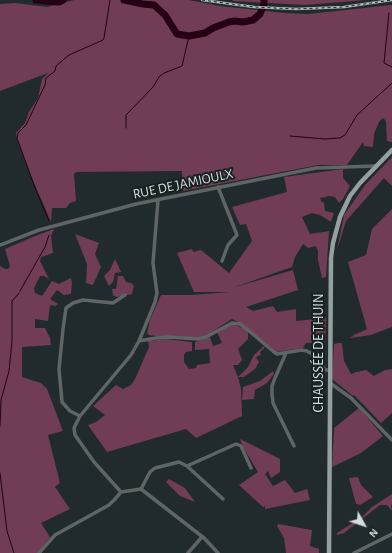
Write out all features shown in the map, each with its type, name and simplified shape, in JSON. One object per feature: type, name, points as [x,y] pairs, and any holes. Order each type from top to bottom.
[{"type":"main road","name":"CHAUSSÉE DE THUIN","points":[[329,553],[330,258],[344,207],[360,183],[392,150]]},
{"type":"street","name":"RUE DE JAMIOULX","points":[[0,245],[39,230],[136,204],[316,168],[375,166]]},
{"type":"street","points":[[218,187],[237,235],[228,245],[222,261]]},
{"type":"street","points":[[121,492],[94,462],[74,435],[74,428],[80,416],[131,355],[139,341],[155,302],[158,293],[153,263],[158,200]]},
{"type":"street","points":[[80,416],[64,406],[60,396],[59,369],[65,310],[70,305],[83,300],[113,303],[125,295]]},
{"type":"street","points":[[139,341],[162,337],[202,339],[234,322],[240,324],[277,354],[302,350],[307,351],[317,357],[325,370],[330,370]]},
{"type":"street","points":[[286,353],[272,386],[272,395],[273,403],[294,446]]},
{"type":"street","points":[[330,382],[355,401],[392,440]]},
{"type":"street","points":[[187,466],[236,444],[240,446],[252,468]]},
{"type":"street","points":[[141,490],[150,472],[155,468],[175,462],[183,463],[187,466],[223,499]]},
{"type":"street","points":[[39,553],[55,535],[109,505],[121,492],[141,490],[202,537],[218,553]]},
{"type":"street","points":[[354,553],[392,534]]},
{"type":"street","points":[[188,553],[202,537]]},
{"type":"shaded area","points":[[74,0],[189,0],[220,6],[308,14],[392,5],[392,142],[387,141],[386,121],[383,118],[379,122],[374,134],[373,147],[364,146],[363,142],[347,165],[318,165],[183,191],[182,171],[76,172],[74,174],[76,201],[70,203],[66,208],[52,208],[51,222],[31,176],[16,133],[25,123],[29,112],[38,98],[42,79],[48,73],[0,91],[0,4],[15,3],[47,7]]},
{"type":"shaded area","points":[[367,0],[305,5],[232,1]]},
{"type":"shaded area","points":[[392,157],[392,186],[384,178],[346,221],[337,250],[344,215],[365,185]]},
{"type":"shaded area","points":[[343,169],[343,178],[350,186],[343,199],[339,203],[335,197],[328,196],[320,198],[324,203],[325,211],[334,213],[331,222],[320,215],[312,213],[302,217],[310,234],[329,231],[326,277],[322,278],[316,246],[308,248],[303,244],[295,257],[292,267],[232,288],[293,270],[298,290],[246,307],[253,311],[273,306],[277,312],[296,309],[296,321],[326,318],[325,342],[306,343],[303,348],[276,352],[242,324],[232,319],[204,337],[199,338],[156,336],[149,335],[147,333],[150,320],[161,295],[191,295],[230,292],[194,292],[177,253],[192,249],[193,252],[201,250],[229,273],[252,241],[246,224],[240,225],[232,207],[287,192],[284,177]]},
{"type":"shaded area","points":[[392,209],[392,327],[371,335],[350,338],[367,329],[348,262],[366,255],[372,229]]},
{"type":"shaded area","points":[[54,229],[51,236],[53,253],[41,257],[40,261],[49,279],[44,276],[40,276],[34,288],[35,293],[42,296],[52,281],[59,284],[71,278],[71,294],[64,295],[57,290],[50,299],[58,304],[55,306],[50,305],[48,321],[35,319],[35,328],[45,328],[50,338],[51,345],[22,347],[22,377],[41,383],[47,389],[63,431],[48,435],[60,483],[55,487],[70,509],[41,523],[50,537],[38,553],[0,553],[0,266],[8,269],[10,266],[5,249]]},
{"type":"shaded area","points":[[75,234],[99,243],[95,254],[101,267],[93,285],[86,283],[87,264]]},
{"type":"shaded area","points":[[115,259],[121,272],[115,273],[113,282],[109,286],[104,276],[110,270]]},
{"type":"shaded area","points":[[118,276],[123,276],[126,282],[131,283],[134,286],[132,294],[117,297],[113,295],[112,289],[116,289]]},
{"type":"shaded area","points":[[233,324],[247,330],[248,333],[248,339],[238,348],[242,360],[238,365],[233,365],[241,389],[242,416],[196,438],[186,429],[107,452],[88,425],[96,422],[105,415],[93,406],[116,385],[123,389],[131,385],[149,347],[148,341],[166,339],[192,342],[192,351],[186,352],[184,355],[184,362],[189,369],[196,368],[197,365],[210,363],[209,349],[195,350],[195,342],[210,337],[213,346],[222,343],[217,332]]},
{"type":"shaded area","points":[[342,343],[344,361],[351,374],[366,370],[374,376],[385,370],[392,369],[392,413],[381,423],[354,395],[353,396],[332,379],[334,344]]},
{"type":"shaded area","points":[[264,346],[265,347],[260,352],[261,355],[256,357],[259,362],[256,368],[244,377],[238,377],[248,367],[254,355]]},
{"type":"shaded area","points":[[273,371],[274,374],[267,383],[255,390],[254,399],[242,400],[243,387],[260,381]]},
{"type":"shaded area","points":[[359,408],[383,436],[361,453],[332,467],[334,428]]},
{"type":"shaded area","points":[[240,439],[280,459],[280,472],[271,478],[268,471],[265,474],[273,486],[285,480],[295,493],[307,489],[310,500],[265,509],[265,506],[263,507],[239,485],[258,472]]},
{"type":"shaded area","points":[[358,477],[361,485],[373,497],[360,505],[356,504],[349,478]]},
{"type":"shaded area","points":[[169,479],[185,488],[195,502],[180,496],[166,482]]},
{"type":"shaded area","points":[[392,494],[392,511],[387,505],[380,505],[344,533],[337,535],[337,533],[362,517],[372,507]]},
{"type":"shaded area","points":[[278,524],[312,530],[310,546],[319,549],[319,553],[286,553],[284,538],[277,526]]},
{"type":"waterway","points":[[36,0],[59,2],[63,0]]},
{"type":"waterway","points":[[49,221],[17,138],[18,133],[26,125],[45,85],[46,78],[55,71],[56,66],[69,55],[103,40],[110,0]]},
{"type":"waterway","points":[[124,0],[154,5],[165,15],[177,34],[189,36],[205,33],[213,28],[229,22],[253,20],[260,14],[264,0]]},
{"type":"waterway","points":[[389,13],[384,63],[392,67]]},
{"type":"waterway","points":[[126,128],[126,115],[153,87],[159,77],[164,73],[182,66],[189,36]]},
{"type":"waterway","points":[[290,136],[325,139],[340,138],[345,135],[357,115],[392,83]]},
{"type":"waterway","points":[[20,291],[45,247],[49,235]]},
{"type":"waterway","points":[[0,426],[1,400],[9,371],[12,341],[12,301],[19,293]]},
{"type":"waterway","points":[[0,473],[7,531],[14,553]]},
{"type":"railway","points":[[202,0],[254,7],[296,9],[344,7],[392,0]]}]
